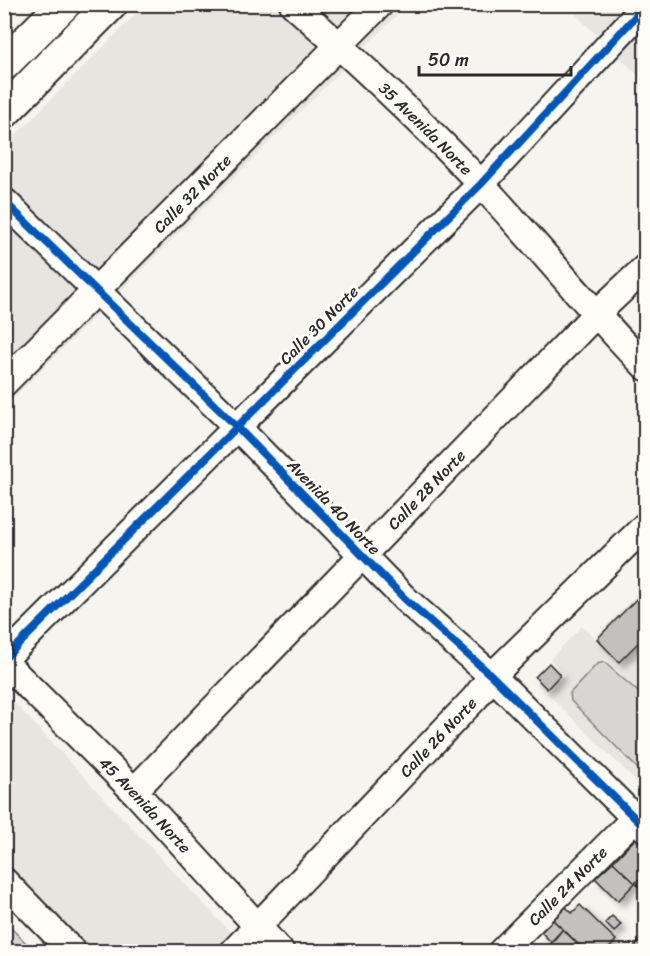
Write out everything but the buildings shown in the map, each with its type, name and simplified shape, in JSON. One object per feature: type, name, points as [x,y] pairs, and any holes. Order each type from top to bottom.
[{"type":"main road","points":[[4,63],[64,4]]},
{"type":"main road","points":[[4,112],[111,4]]},
{"type":"street","name":"35 Avenida Norte","points":[[293,4],[339,45],[481,184],[595,315],[645,367]]},
{"type":"street","name":"Calle 32 Norte","points":[[4,383],[380,4]]},
{"type":"street","name":"Calle 30 Norte","points":[[4,660],[481,184],[645,5]]},
{"type":"street","name":"Avenida 40 Norte","points":[[4,201],[236,426],[405,599],[492,676],[640,824]]},
{"type":"street","name":"Calle 28 Norte","points":[[134,791],[595,315],[645,267]]},
{"type":"street","name":"Calle 26 Norte","points":[[233,951],[475,698],[492,676],[645,525]]},
{"type":"street","name":"45 Avenida Norte","points":[[4,660],[134,791],[256,927],[281,951]]},
{"type":"street","name":"Calle 24 Norte","points":[[501,951],[640,824]]},
{"type":"street","points":[[4,881],[73,951]]},
{"type":"shaded area","points":[[145,5],[407,5],[5,406],[5,146]]},
{"type":"shaded area","points":[[566,5],[645,5],[645,82]]},
{"type":"shaded area","points":[[645,586],[645,698],[610,665],[577,709],[645,776],[645,790],[547,693],[565,674],[550,659],[582,626],[595,638]]},
{"type":"shaded area","points":[[4,692],[248,951],[87,951],[5,864]]},
{"type":"green space","points":[[81,5],[93,5],[5,94],[5,81]]},
{"type":"green space","points":[[604,662],[645,698],[645,776],[571,701],[570,693],[597,664]]},
{"type":"green space","points":[[4,900],[11,906],[10,927],[34,951],[5,951]]},
{"type":"cycle path","points":[[4,659],[481,184],[646,5]]},
{"type":"cycle path","points":[[4,201],[236,426],[405,599],[492,676],[646,829]]}]
